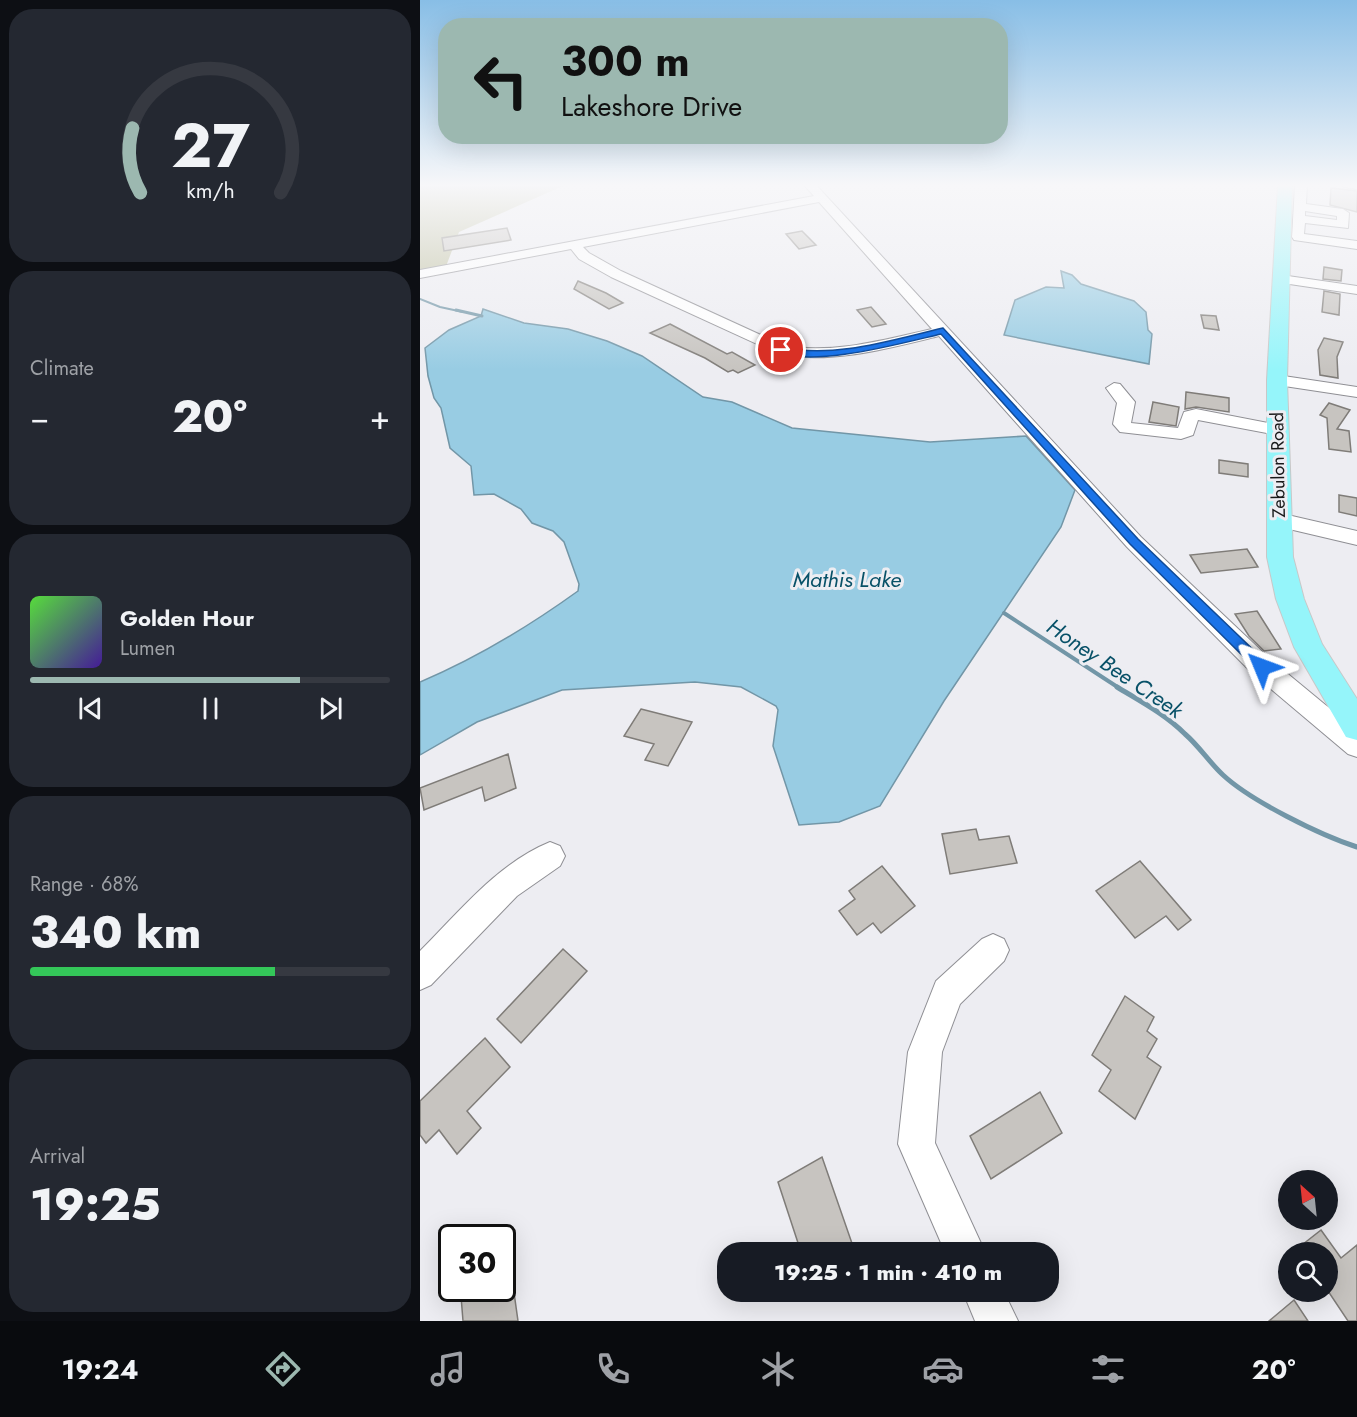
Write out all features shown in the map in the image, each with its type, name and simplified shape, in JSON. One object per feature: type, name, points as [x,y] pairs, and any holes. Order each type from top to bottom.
[{"type":"main road","name":"Zebulon Road","points":[[1289,247],[1281,279],[1277,380],[1280,557],[1290,599],[1309,647],[1325,678],[1357,727]]},
{"type":"street","points":[[442,270],[441,258],[443,256],[499,247]]},
{"type":"street","points":[[420,274],[561,247]]},
{"type":"street","points":[[576,247],[584,256],[616,274],[781,350],[797,354],[821,354],[862,349],[943,331]]},
{"type":"street","points":[[866,247],[1134,542],[1262,667],[1357,746]]},
{"type":"street","points":[[1281,279],[1357,290]]},
{"type":"street","points":[[1277,380],[1357,392]]},
{"type":"street","points":[[1114,388],[1126,402],[1122,424],[1126,428],[1181,434],[1187,431],[1190,416],[1196,414],[1278,430]]},
{"type":"street","points":[[1279,520],[1357,538]]},
{"type":"street","points":[[1295,695],[1325,678]]},
{"type":"street","points":[[420,974],[506,886],[550,856]]},
{"type":"street","points":[[960,1242],[916,1144],[925,1052],[948,993],[993,950]]},
{"type":"street","points":[[988,1302],[997,1321]]},
{"type":"green space","points":[[420,247],[453,247],[445,269],[420,273]]},
{"type":"water","points":[[1061,271],[1072,275],[1081,284],[1134,301],[1146,312],[1148,330],[1152,334],[1149,364],[1004,335],[1015,300],[1046,287],[1064,288]]},
{"type":"water","name":"Mathis Lake","points":[[483,309],[524,323],[568,329],[607,341],[642,356],[703,397],[732,402],[792,428],[930,442],[1026,436],[1075,490],[1061,527],[944,701],[880,806],[839,822],[799,825],[773,746],[778,710],[776,706],[741,687],[695,682],[562,690],[477,722],[420,755],[420,682],[462,663],[521,629],[578,591],[579,584],[564,542],[553,531],[532,523],[521,509],[494,494],[474,495],[471,466],[450,448],[441,408],[434,398],[428,376],[425,348],[449,330],[481,316]]},
{"type":"building","points":[[443,247],[471,247],[444,251]]},
{"type":"building","points":[[1324,267],[1342,270],[1341,281],[1323,279]]},
{"type":"building","points":[[578,281],[623,303],[609,309],[574,289]]},
{"type":"building","points":[[1324,291],[1340,294],[1339,315],[1322,312]]},
{"type":"building","points":[[871,307],[886,324],[872,327],[857,310]]},
{"type":"building","points":[[1201,315],[1216,316],[1219,330],[1204,328]]},
{"type":"building","points":[[670,324],[727,354],[732,352],[755,365],[738,373],[733,370],[728,372],[705,358],[650,333]]},
{"type":"building","points":[[1324,338],[1343,342],[1337,357],[1338,378],[1320,375],[1318,350]]},
{"type":"building","points":[[1186,392],[1229,398],[1229,412],[1196,407],[1185,409]]},
{"type":"building","points":[[1153,402],[1179,407],[1176,426],[1149,422]]},
{"type":"building","points":[[1329,403],[1350,410],[1337,429],[1349,431],[1351,452],[1329,449],[1327,418],[1320,415]]},
{"type":"building","points":[[1219,460],[1248,464],[1248,477],[1219,473]]},
{"type":"building","points":[[1339,495],[1357,498],[1357,516],[1339,512]]},
{"type":"building","points":[[1247,549],[1258,567],[1201,573],[1190,555]]},
{"type":"building","points":[[1257,611],[1281,649],[1264,651],[1249,636],[1235,614]]},
{"type":"building","points":[[641,709],[692,722],[668,766],[645,760],[654,744],[624,736]]},
{"type":"building","points":[[508,754],[516,788],[485,801],[482,787],[424,810],[420,788]]},
{"type":"building","points":[[976,829],[979,840],[1009,836],[1017,863],[950,874],[942,834]]},
{"type":"building","points":[[1140,861],[1191,920],[1178,930],[1166,916],[1135,938],[1096,891]]},
{"type":"building","points":[[882,866],[915,906],[881,933],[873,923],[857,935],[839,911],[855,899],[849,891]]},
{"type":"building","points":[[563,949],[587,971],[521,1043],[497,1019]]},
{"type":"building","points":[[1125,996],[1154,1017],[1147,1031],[1157,1039],[1147,1057],[1161,1067],[1135,1119],[1099,1091],[1111,1070],[1092,1055]]},
{"type":"building","points":[[485,1038],[510,1067],[467,1111],[481,1128],[457,1154],[439,1130],[426,1143],[420,1135],[420,1101]]},
{"type":"building","points":[[1040,1092],[1062,1133],[991,1179],[970,1136]]},
{"type":"building","points":[[822,1157],[852,1242],[798,1242],[778,1182]]},
{"type":"building","points":[[1321,1230],[1330,1242],[1306,1242]]},
{"type":"building","points":[[1357,1245],[1357,1321],[1348,1321],[1335,1302],[1338,1302],[1338,1254],[1341,1258]]},
{"type":"building","points":[[461,1302],[515,1302],[518,1321],[463,1321]]},
{"type":"building","points":[[1292,1302],[1295,1302],[1308,1321],[1269,1321]]},
{"type":"waterway","name":"Honey Bee Creek","points":[[420,299],[440,307],[463,312]]},
{"type":"waterway","name":"Honey Bee Creek","points":[[456,310],[482,316]]},
{"type":"waterway","name":"Honey Bee Creek","points":[[1004,613],[1119,688]]},
{"type":"waterway","name":"Honey Bee Creek","points":[[1117,687],[1169,720],[1223,775],[1251,796],[1306,826],[1357,847]]},
{"type":"route","points":[[781,350],[797,354],[821,354],[862,349],[943,331],[1134,542],[1262,667]]}]
